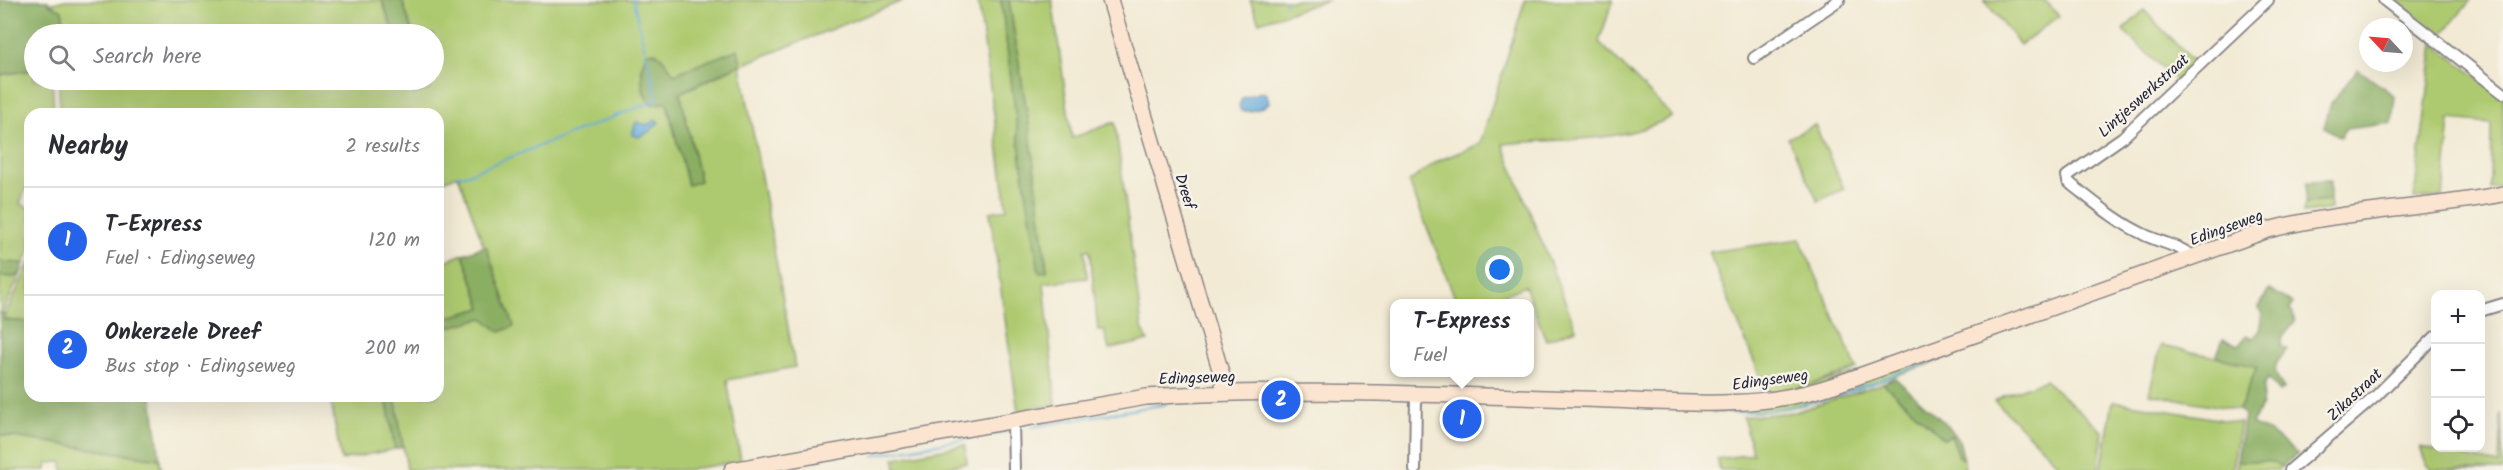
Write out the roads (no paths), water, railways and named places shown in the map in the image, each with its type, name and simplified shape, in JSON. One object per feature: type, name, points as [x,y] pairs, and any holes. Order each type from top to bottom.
[{"type":"main road","name":"Dreef","points":[[1110,0],[1223,379],[1224,393]]},
{"type":"main road","name":"Edingseweg","points":[[732,470],[1146,397],[1194,393],[1752,402],[1783,399],[1819,390],[2268,230],[2308,220],[2433,206],[2503,194]]},
{"type":"street","points":[[1754,57],[1839,0]]},
{"type":"street","name":"Lintjeswerkstraat","points":[[2194,258],[2185,249],[2161,242],[2133,228],[2072,185],[2067,181],[2067,176],[2123,137],[2268,0]]},
{"type":"street","points":[[2384,0],[2503,93]]},
{"type":"street","points":[[2485,310],[2503,304]]},
{"type":"street","name":"Zikastraat","points":[[2290,470],[2376,396],[2431,341]]},
{"type":"street","points":[[1415,470],[1416,395]]},
{"type":"street","points":[[1013,420],[1014,470]]},
{"type":"water","points":[[1261,92],[1267,94],[1269,102],[1267,104],[1256,110],[1241,111],[1239,106],[1242,98]]},
{"type":"water","points":[[655,120],[659,122],[650,131],[639,137],[632,135],[636,122],[647,125]]},
{"type":"waterway","points":[[456,175],[465,175],[657,100],[633,0]]},
{"type":"waterway","points":[[1284,4],[1287,0]]},
{"type":"waterway","points":[[1720,411],[1749,412],[1806,404],[1861,387],[1942,357]]},
{"type":"waterway","points":[[1031,427],[1166,404]]},
{"type":"waterway","points":[[979,436],[1009,431]]},
{"type":"waterway","points":[[874,455],[971,438]]},
{"type":"place","name":"Onkerzele Dreef","points":[[1281,400]]},
{"type":"place","name":"T-Express","points":[[1462,419]]}]
